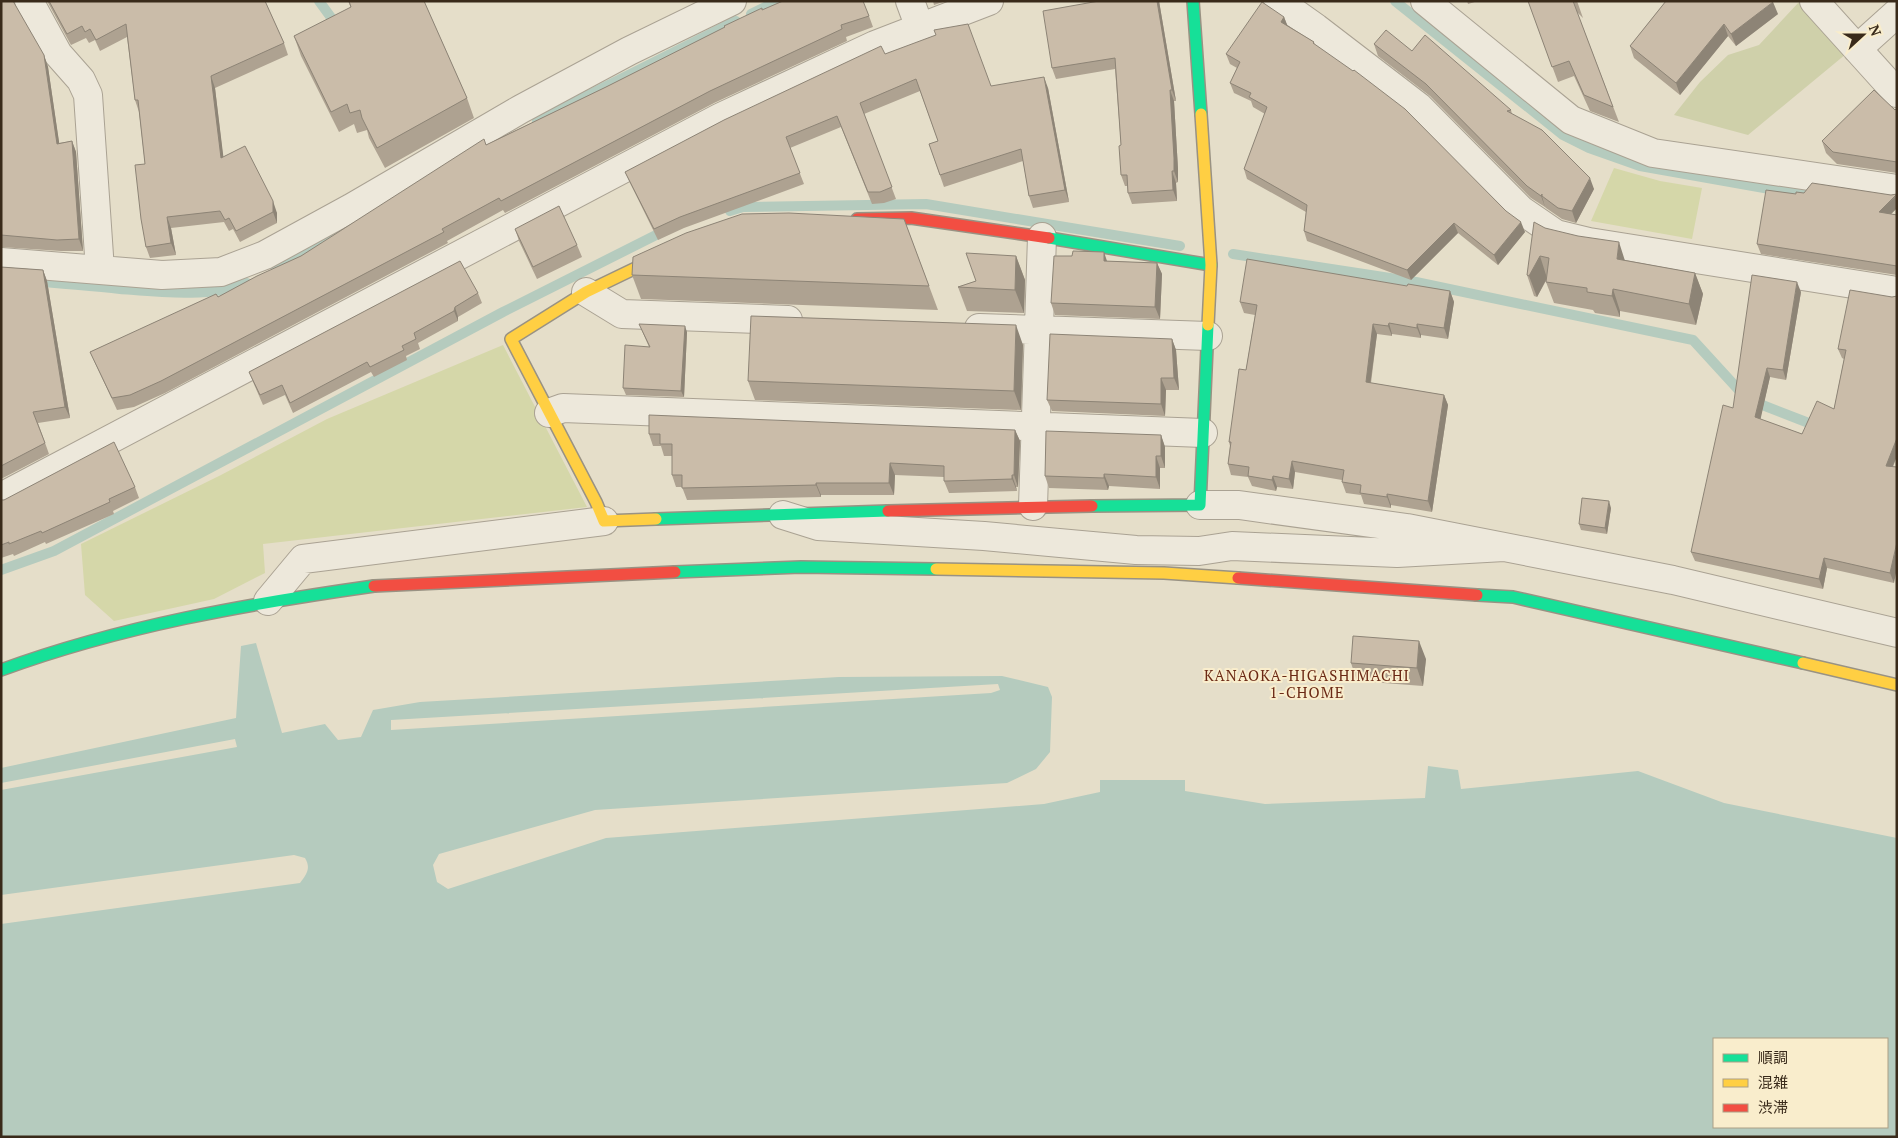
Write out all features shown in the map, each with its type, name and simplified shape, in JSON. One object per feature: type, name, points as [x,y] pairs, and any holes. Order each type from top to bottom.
[{"type":"street","points":[[29,1],[58,54],[81,80],[88,95],[100,270]]},
{"type":"street","points":[[1,262],[162,275],[221,272],[265,255],[521,109],[629,51],[732,1]]},
{"type":"street","points":[[910,1],[920,28]]},
{"type":"street","points":[[1,496],[721,117],[875,44],[989,1]]},
{"type":"street","points":[[1193,1],[1211,265],[1200,504]]},
{"type":"street","points":[[1278,1],[1419,107],[1521,210],[1556,234],[1589,242],[1897,291]]},
{"type":"street","points":[[1425,1],[1571,120],[1589,128],[1653,153],[1897,188]]},
{"type":"street","points":[[1814,1],[1897,93]]},
{"type":"street","points":[[1857,49],[1897,14]]},
{"type":"street","points":[[844,220],[911,218],[1042,237],[1211,265]]},
{"type":"street","points":[[1033,506],[1042,237]]},
{"type":"street","points":[[604,521],[596,502],[511,339],[586,292],[680,247]]},
{"type":"street","points":[[586,292],[622,314],[810,321]]},
{"type":"street","points":[[950,326],[1208,336]]},
{"type":"street","points":[[550,413],[563,408],[1203,433]]},
{"type":"street","points":[[268,600],[303,559],[604,521],[1033,506],[1200,504],[1239,505],[1407,528],[1672,580],[1897,633]]},
{"type":"street","points":[[780,514],[818,526],[984,536],[1136,550],[1165,562],[1199,551],[1232,546],[1398,553],[1504,547]]},
{"type":"street","points":[[1,670],[20,662],[138,628],[268,600],[381,585],[801,567],[1165,562],[1513,598],[1897,685]]},
{"type":"green space","points":[[1799,2],[1846,54],[1748,135],[1674,115],[1700,82],[1728,55],[1759,45]]},
{"type":"green space","points":[[1614,168],[1660,181],[1702,188],[1692,239],[1591,221]]},
{"type":"green space","points":[[503,345],[587,507],[263,544],[265,573],[214,599],[114,621],[85,595],[81,544],[221,475],[327,419]]},
{"type":"shaded area","points":[[256,643],[282,733],[325,724],[338,740],[361,737],[373,710],[420,702],[839,677],[1002,676],[1048,687],[1052,697],[1050,752],[1036,769],[1007,783],[595,810],[439,854],[433,865],[437,882],[448,889],[606,838],[1044,804],[1100,792],[1100,780],[1185,780],[1185,791],[1265,804],[1425,798],[1428,766],[1458,770],[1461,789],[1638,771],[1724,803],[1897,838],[1897,1137],[1,1137],[1,924],[300,883],[308,868],[305,858],[294,855],[1,895],[1,790],[237,747],[235,739],[1,783],[1,768],[236,718],[241,646]],"holes":[[[998,684],[1000,690],[991,693],[391,730],[391,720]]]},
{"type":"building","points":[[1,1],[13,1],[44,55],[57,144],[72,141],[79,239],[57,240],[1,235]]},
{"type":"building","points":[[49,1],[265,1],[284,43],[211,76],[221,158],[245,146],[273,201],[273,212],[236,231],[229,218],[225,220],[220,211],[167,217],[171,243],[146,247],[135,165],[145,164],[138,100],[135,100],[126,24],[96,40],[90,29],[85,32],[82,26],[67,34]]},
{"type":"building","points":[[349,1],[424,1],[467,98],[377,148],[360,110],[350,113],[347,104],[331,112],[294,36],[351,7]]},
{"type":"building","points":[[783,1],[863,1],[869,16],[841,25],[842,29],[710,91],[501,201],[499,198],[442,229],[444,232],[161,381],[130,395],[112,398],[90,352],[216,294],[218,297],[257,276],[301,256],[484,139],[486,145],[606,87],[724,26],[762,8],[762,10]]},
{"type":"building","points":[[1099,1],[1157,1],[1172,90],[1170,90],[1174,158],[1174,171],[1172,171],[1173,190],[1128,193],[1127,175],[1121,175],[1119,146],[1121,145],[1115,58],[1052,68],[1043,11]]},
{"type":"building","points":[[1528,1],[1573,1],[1613,107],[1584,95],[1569,61],[1552,67]]},
{"type":"building","points":[[1666,1],[1773,2],[1731,34],[1724,24],[1676,83],[1630,46]]},
{"type":"building","points":[[1262,2],[1284,17],[1281,22],[1354,70],[1405,109],[1506,211],[1521,222],[1494,255],[1454,223],[1407,270],[1304,231],[1307,205],[1244,169],[1267,107],[1249,97],[1251,93],[1230,83],[1240,62],[1226,54]]},
{"type":"building","points":[[968,24],[991,86],[1044,77],[1065,190],[1029,196],[1021,149],[940,175],[929,144],[938,141],[916,79],[860,103],[892,187],[880,192],[868,192],[837,116],[786,137],[800,173],[680,217],[654,229],[625,172],[724,120],[881,46],[885,54],[936,35],[934,30]]},
{"type":"building","points":[[1386,30],[1412,51],[1425,35],[1511,110],[1507,111],[1542,130],[1590,178],[1572,211],[1558,208],[1542,196],[1542,194],[1541,196],[1527,186],[1426,84],[1374,44]]},
{"type":"building","points":[[1874,90],[1895,110],[1897,108],[1897,162],[1833,152],[1822,141]]},
{"type":"building","points":[[1812,183],[1891,195],[1897,194],[1879,212],[1897,215],[1897,266],[1757,244],[1766,190],[1796,194],[1796,192],[1804,193]]},
{"type":"building","points":[[559,206],[577,245],[533,267],[515,229]]},
{"type":"building","points":[[789,213],[904,219],[929,286],[632,275],[633,257],[686,233],[742,214]]},
{"type":"building","points":[[1534,222],[1545,228],[1578,236],[1619,242],[1617,259],[1695,273],[1689,304],[1613,289],[1612,296],[1587,292],[1587,288],[1546,282],[1549,258],[1540,256],[1529,276],[1527,275]]},
{"type":"building","points":[[1073,251],[1104,252],[1104,261],[1157,263],[1155,307],[1051,303],[1054,256],[1072,256]]},
{"type":"building","points":[[966,253],[1016,256],[1015,290],[958,287],[976,281]]},
{"type":"building","points":[[1247,259],[1407,286],[1408,284],[1450,291],[1444,328],[1417,324],[1417,328],[1389,323],[1388,326],[1373,324],[1366,382],[1444,395],[1428,501],[1387,494],[1387,497],[1360,493],[1361,485],[1342,482],[1344,470],[1292,461],[1289,479],[1273,476],[1272,480],[1248,476],[1249,467],[1228,464],[1231,442],[1229,442],[1239,369],[1246,370],[1257,305],[1240,302]]},
{"type":"building","points":[[460,261],[478,293],[455,307],[454,311],[414,333],[416,339],[402,346],[404,350],[370,367],[367,362],[290,403],[282,385],[260,395],[249,372]]},
{"type":"building","points":[[1,267],[43,270],[65,407],[33,412],[45,443],[1,466]]},
{"type":"building","points":[[1752,275],[1797,282],[1783,370],[1767,368],[1755,417],[1802,434],[1817,401],[1834,409],[1846,350],[1838,349],[1850,290],[1892,297],[1897,296],[1897,438],[1886,466],[1897,467],[1897,542],[1890,573],[1824,558],[1819,579],[1691,552],[1723,405],[1733,408]]},
{"type":"building","points":[[751,316],[1016,325],[1014,391],[748,381]]},
{"type":"building","points":[[639,324],[685,326],[681,391],[623,388],[625,345],[650,347]]},
{"type":"building","points":[[1050,334],[1172,339],[1174,378],[1161,378],[1161,404],[1047,400]]},
{"type":"building","points":[[649,415],[1015,430],[1014,475],[1012,475],[1012,479],[944,481],[944,466],[890,463],[889,483],[816,483],[816,485],[682,488],[682,475],[672,475],[672,444],[660,444],[660,434],[649,434]]},
{"type":"building","points":[[1046,431],[1161,435],[1161,456],[1156,456],[1156,477],[1104,474],[1104,478],[1045,476]]},
{"type":"building","points":[[114,442],[135,487],[109,499],[110,502],[42,533],[41,531],[9,544],[9,542],[1,545],[1,500]]},
{"type":"building","points":[[1582,498],[1609,501],[1605,528],[1579,524]]},
{"type":"building","points":[[1353,636],[1419,641],[1417,668],[1351,663]]},
{"type":"waterway","points":[[319,1],[338,27]]},
{"type":"waterway","points":[[751,14],[777,1]]},
{"type":"waterway","points":[[1395,1],[1563,135],[1589,148],[1640,166],[1809,196]]},
{"type":"waterway","points":[[537,121],[736,21]]},
{"type":"waterway","points":[[730,211],[743,207],[926,204],[1180,246]]},
{"type":"waterway","points":[[1,570],[54,551],[503,312],[668,229]]},
{"type":"waterway","points":[[276,269],[343,230]]},
{"type":"waterway","points":[[1233,254],[1416,282],[1693,340],[1747,399],[1819,427]]},
{"type":"waterway","points":[[35,281],[184,293],[217,291],[247,283]]},
{"type":"traffic: fast","points":[[1193,1],[1201,114]]},
{"type":"traffic: fast","points":[[1049,238],[1211,265]]},
{"type":"traffic: fast","points":[[1092,506],[1200,505],[1208,325]]},
{"type":"traffic: fast","points":[[656,519],[888,511]]},
{"type":"traffic: fast","points":[[675,572],[801,567],[936,569]]},
{"type":"traffic: fast","points":[[1,670],[46,654],[185,618],[374,586]]},
{"type":"traffic: fast","points":[[1477,595],[1513,597],[1803,663]]},
{"type":"traffic: slow","points":[[1201,114],[1211,265],[1208,325]]},
{"type":"traffic: slow","points":[[656,519],[604,521],[596,502],[511,339],[586,292],[667,253]]},
{"type":"traffic: slow","points":[[936,569],[1164,573],[1238,578]]},
{"type":"traffic: slow","points":[[1803,663],[1897,685]]},
{"type":"traffic: jam","points":[[857,219],[911,218],[1049,238]]},
{"type":"traffic: jam","points":[[888,511],[1092,506]]},
{"type":"traffic: jam","points":[[374,586],[675,572]]},
{"type":"traffic: jam","points":[[1238,578],[1477,595]]},
{"type":"district","name":"KANAOKA-HIGASHIMACHI 1-CHOME","points":[[1307,684]]}]
